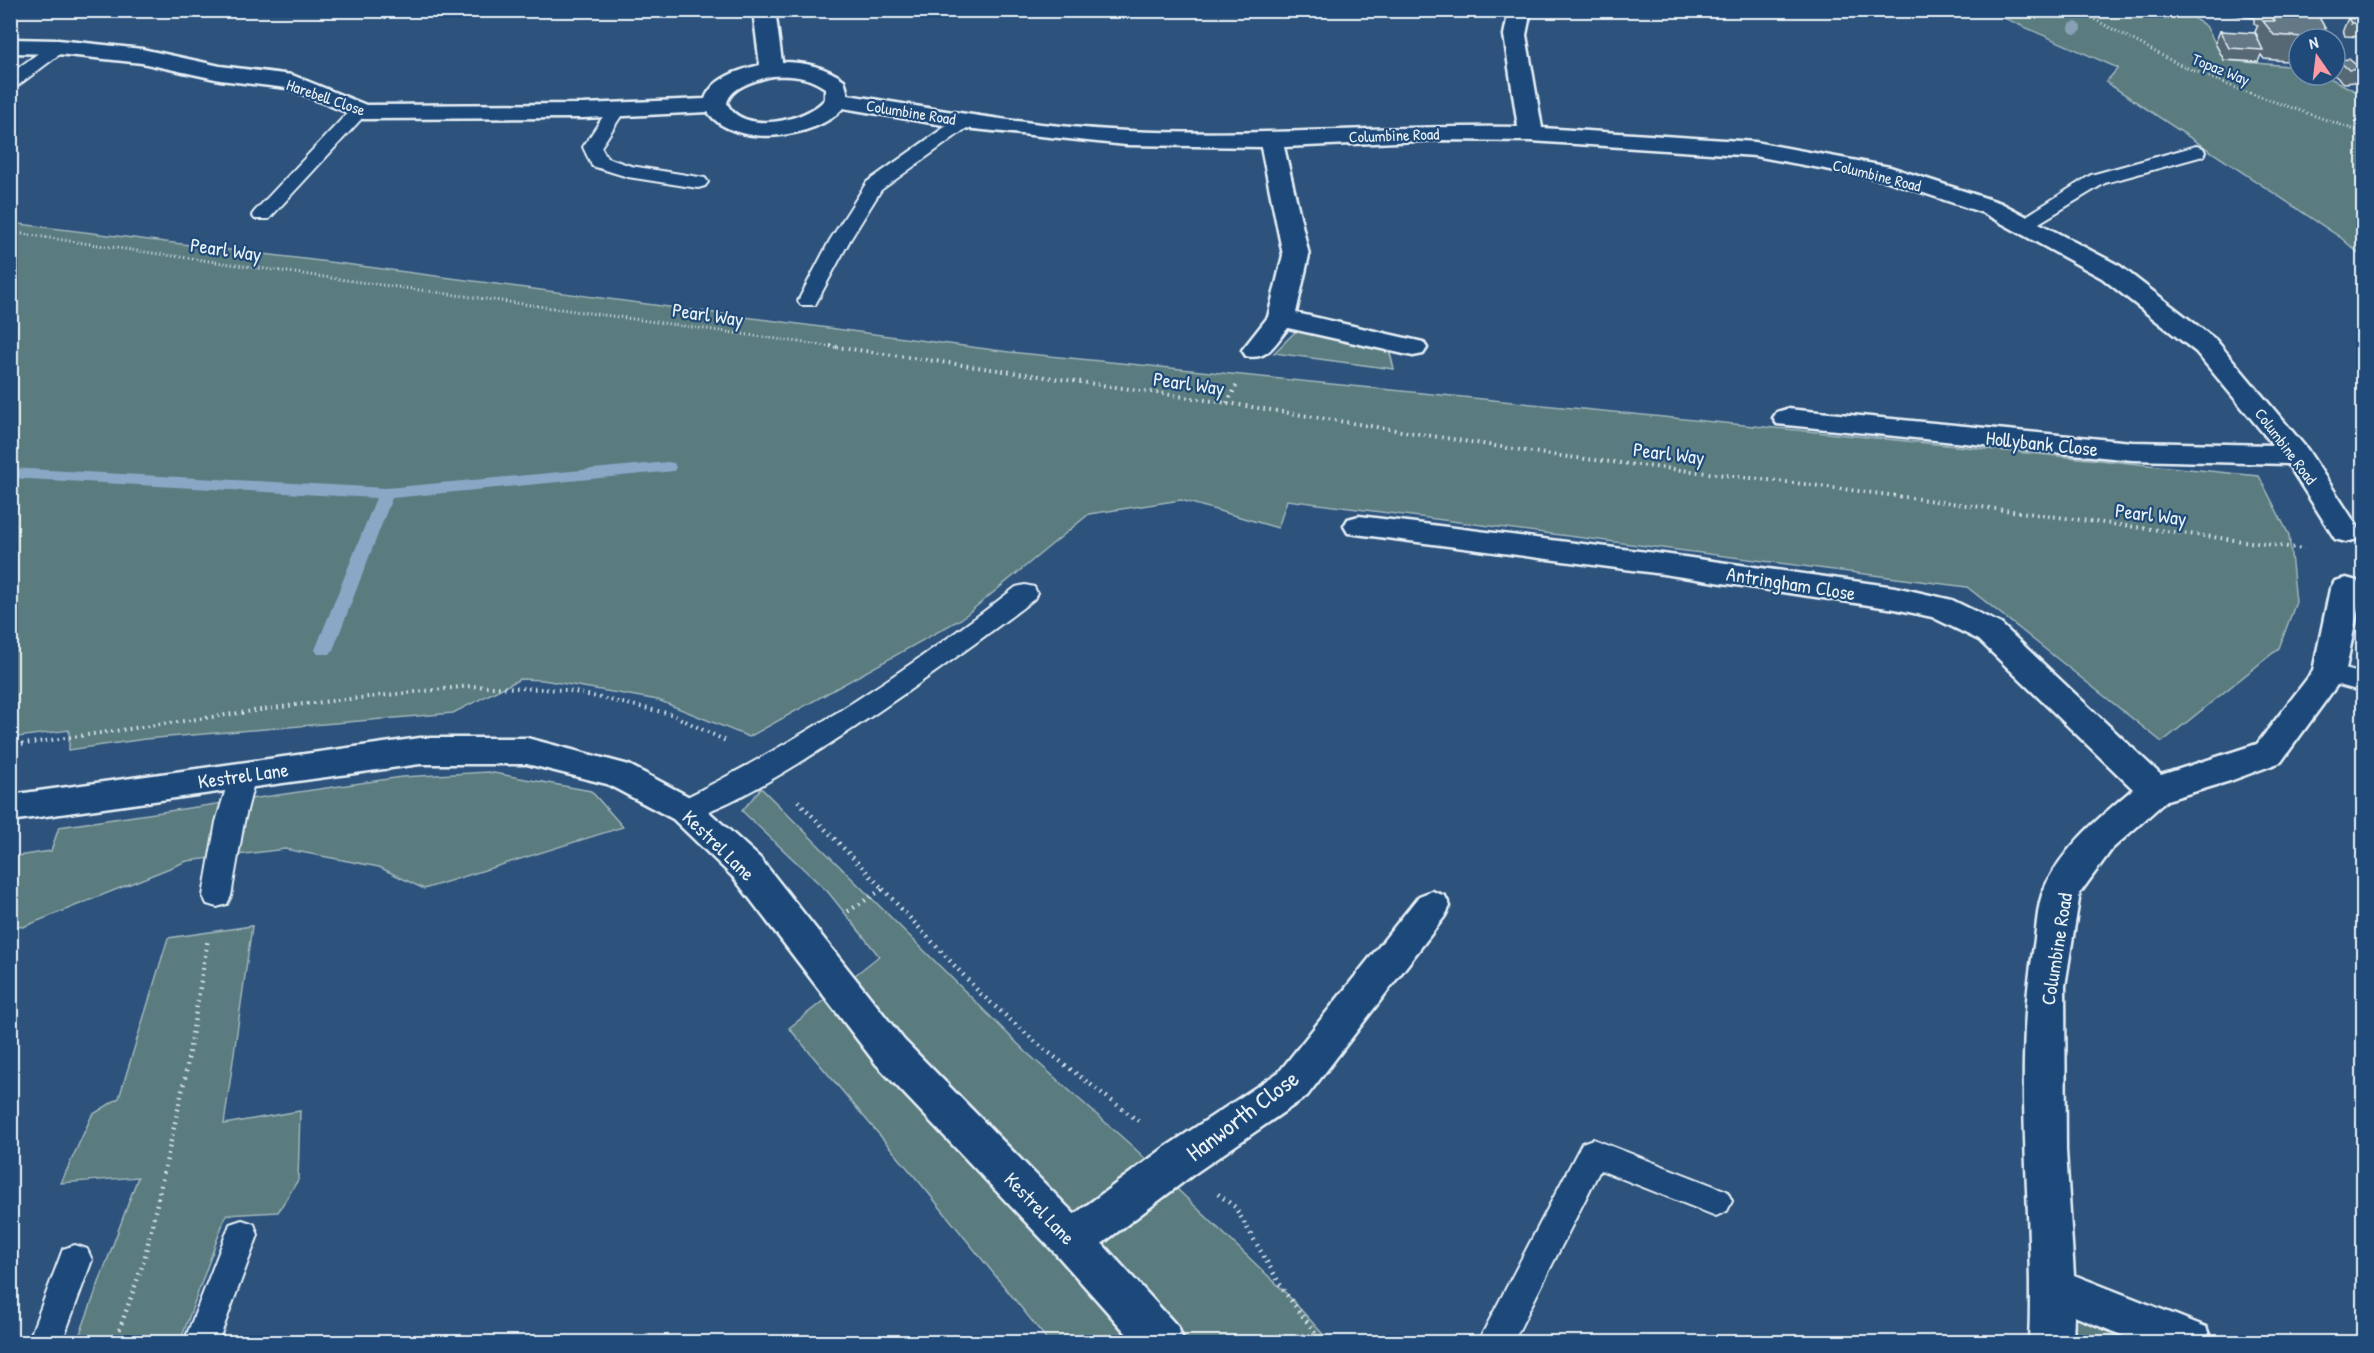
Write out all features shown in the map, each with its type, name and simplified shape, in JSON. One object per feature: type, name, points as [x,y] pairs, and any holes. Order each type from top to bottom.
[{"type":"street","points":[[764,10],[772,69]]},
{"type":"street","points":[[1520,10],[1515,35],[1531,134]]},
{"type":"street","name":"Harebell Close","points":[[10,46],[58,47],[142,56],[219,73],[292,82],[359,111],[442,113],[616,110],[716,105]]},
{"type":"street","name":"Columbine Road","points":[[716,105],[719,93],[730,83],[772,69],[792,69],[825,76],[836,85],[837,100],[965,121],[1126,138],[1271,140],[1441,133],[1531,134],[1755,149],[1890,174],[1992,208],[2111,272],[2206,346],[2297,455],[2346,532]]},
{"type":"street","points":[[716,105],[719,112],[737,124],[772,129],[807,123],[824,115],[837,100]]},
{"type":"street","points":[[1256,350],[1281,318],[1296,255],[1271,140]]},
{"type":"street","points":[[1281,318],[1413,348]]},
{"type":"street","name":"Hollybank Close","points":[[1787,418],[2132,451],[2297,455]]},
{"type":"street","name":"Antringham Close","points":[[1359,526],[1663,564],[1894,598],[1941,608],[1990,632],[2156,790]]},
{"type":"street","name":"Columbine Road","points":[[2051,1342],[2053,1287],[2045,1151],[2046,986],[2062,890],[2098,839],[2156,790],[2218,772],[2270,753],[2347,679],[2346,589]]},
{"type":"street","name":"Kestrel Lane","points":[[10,808],[420,751],[527,751],[617,774],[685,810],[747,868],[890,1052],[1072,1241],[1162,1342]]},
{"type":"street","name":"Hanworth Close","points":[[1072,1241],[1179,1161],[1293,1084],[1432,906]]},
{"type":"street","points":[[2053,1287],[2190,1342]]},
{"type":"lane","points":[[10,83],[58,47]]},
{"type":"lane","points":[[616,110],[592,147],[598,162],[628,171],[698,182]]},
{"type":"lane","points":[[262,215],[359,111]]},
{"type":"lane","points":[[808,301],[840,240],[874,186],[965,121]]},
{"type":"lane","points":[[2022,225],[2098,179],[2196,152]]},
{"type":"lane","points":[[685,810],[739,785],[836,726],[977,632],[1025,593]]},
{"type":"lane","points":[[217,896],[231,822],[243,775]]},
{"type":"lane","points":[[1495,1342],[1593,1153],[1716,1201]]},
{"type":"lane","points":[[201,1342],[242,1235]]},
{"type":"lane","points":[[45,1342],[75,1260]]},
{"type":"path","name":"Topaz Way","points":[[2077,10],[2176,63],[2238,89],[2364,134]]},
{"type":"path","name":"Pearl Way","points":[[10,232],[202,261],[483,297],[1227,403],[1551,455],[1778,481],[2309,549]]},
{"type":"path","points":[[883,890],[981,994],[1039,1045],[1152,1132],[1179,1161],[1235,1207],[1284,1291],[1322,1342]]},
{"type":"path","points":[[116,1342],[144,1261],[185,1078],[217,896]]},
{"type":"green space","points":[[1988,11],[2182,11],[2206,26],[2224,60],[2287,66],[2287,87],[2347,87],[2363,95],[2363,257],[2340,237],[2106,82],[2118,68]]},
{"type":"green space","points":[[11,223],[345,264],[1009,352],[2259,476],[2289,535],[2296,602],[2279,648],[2162,742],[1967,587],[1287,500],[1278,528],[1181,500],[1089,514],[961,619],[749,737],[658,700],[543,680],[520,679],[453,713],[145,739],[69,750],[69,730],[11,738]]},
{"type":"green space","points":[[1296,331],[1389,349],[1394,369],[1274,353]]},
{"type":"green space","points":[[488,772],[591,791],[623,827],[424,889],[379,867],[285,849],[187,861],[23,927],[11,925],[11,857],[51,851],[59,827],[402,777]]},
{"type":"green space","points":[[761,788],[1026,1052],[1132,1146],[1284,1291],[1330,1342],[1049,1342],[926,1190],[789,1028],[879,956],[828,892],[742,811]]},
{"type":"green space","points":[[252,926],[224,1124],[300,1111],[298,1180],[278,1212],[226,1215],[180,1342],[77,1342],[138,1177],[61,1183],[92,1115],[119,1098],[168,938]]},
{"type":"green space","points":[[2070,1294],[2190,1342],[2070,1342]]},
{"type":"building","points":[[2267,10],[2315,10],[2324,27],[2287,27],[2287,36],[2274,35],[2263,21],[2275,21]]},
{"type":"building","points":[[2348,18],[2364,19],[2364,24],[2351,23]]},
{"type":"building","points":[[2220,31],[2255,33],[2263,50],[2229,48]]},
{"type":"building","points":[[2347,59],[2349,59],[2361,69],[2349,70]]},
{"type":"waterway","points":[[386,493],[668,467]]},
{"type":"waterway","points":[[10,473],[386,493]]},
{"type":"waterway","points":[[324,650],[386,493]]}]
